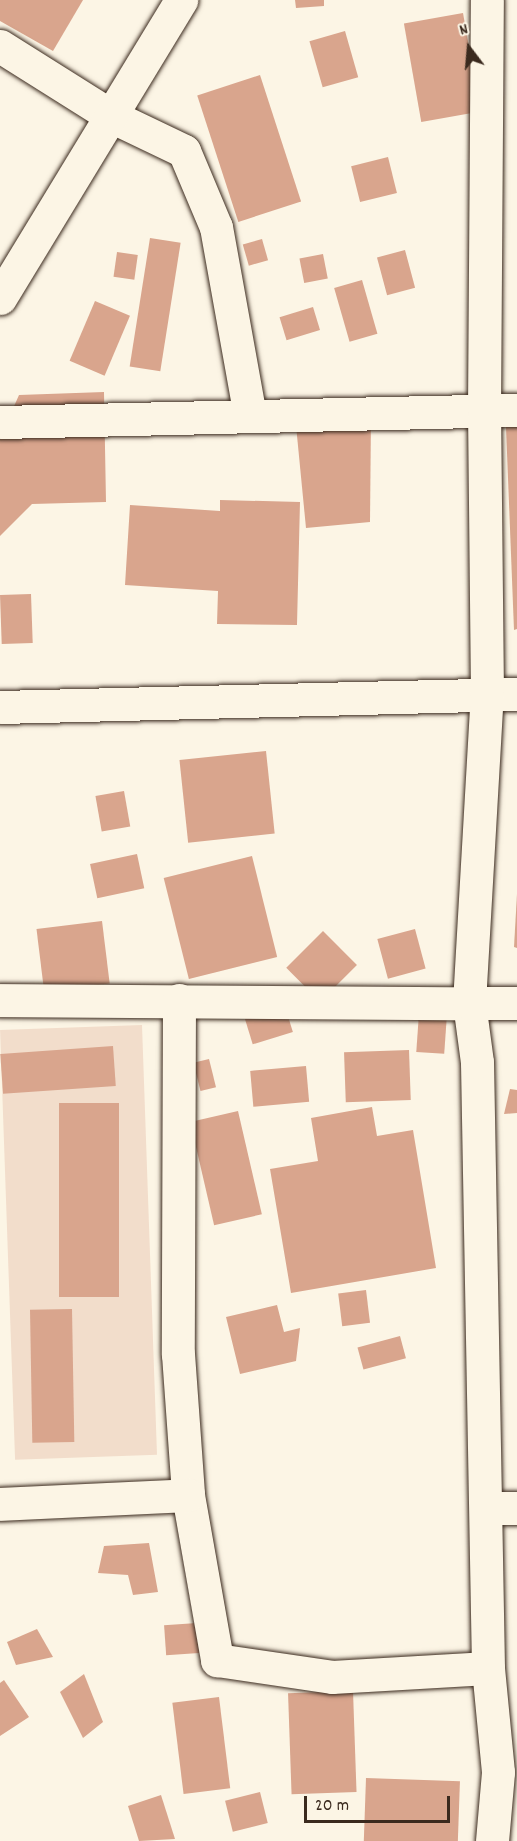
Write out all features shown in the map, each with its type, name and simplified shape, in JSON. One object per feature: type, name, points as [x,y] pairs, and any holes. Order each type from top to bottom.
[{"type":"street","points":[[0,298],[181,0]]},
{"type":"street","points":[[487,0],[484,411],[502,694],[469,1003],[477,1062],[501,1508],[488,1668],[508,1772],[492,1841]]},
{"type":"street","points":[[0,46],[111,116],[184,151],[216,227],[250,416]]},
{"type":"street","points":[[0,422],[517,410]]},
{"type":"street","points":[[0,707],[502,694]]},
{"type":"street","points":[[0,1000],[517,1003]]},
{"type":"street","points":[[179,1000],[178,1354],[188,1495],[217,1660],[332,1677],[488,1668]]},
{"type":"street","points":[[0,1504],[188,1495]]},
{"type":"shaded area","points":[[142,1025],[157,1455],[15,1460],[0,1030]]},
{"type":"building","points":[[0,0],[83,0],[53,51],[0,21]]},
{"type":"building","points":[[295,0],[324,0],[324,6],[296,8]]},
{"type":"building","points":[[463,13],[480,111],[421,122],[404,23]]},
{"type":"building","points":[[345,31],[358,77],[323,87],[309,41]]},
{"type":"building","points":[[260,75],[301,201],[238,222],[197,95]]},
{"type":"building","points":[[388,157],[397,193],[360,202],[351,166]]},
{"type":"building","points":[[150,238],[181,243],[160,371],[130,366]]},
{"type":"building","points":[[262,239],[268,260],[249,266],[243,245]]},
{"type":"building","points":[[405,250],[415,288],[387,295],[377,258]]},
{"type":"building","points":[[117,252],[138,255],[134,280],[114,277]]},
{"type":"building","points":[[323,254],[328,279],[304,283],[299,259]]},
{"type":"building","points":[[362,280],[377,334],[350,342],[334,288]]},
{"type":"building","points":[[95,301],[130,316],[105,376],[70,361]]},
{"type":"building","points":[[313,307],[320,330],[287,340],[280,317]]},
{"type":"building","points":[[104,392],[106,502],[32,504],[0,536],[0,438],[19,395]]},
{"type":"building","points":[[295,415],[371,415],[370,522],[306,528]]},
{"type":"building","points":[[517,426],[517,629],[514,630],[506,427]]},
{"type":"building","points":[[220,500],[300,502],[297,625],[217,624],[218,591],[125,585],[130,505],[220,511]]},
{"type":"building","points":[[31,594],[33,643],[2,644],[0,595]]},
{"type":"building","points":[[266,751],[275,834],[188,843],[179,760]]},
{"type":"building","points":[[124,791],[130,826],[102,831],[95,796]]},
{"type":"building","points":[[137,854],[144,888],[97,898],[90,864]]},
{"type":"building","points":[[252,856],[277,957],[189,979],[164,878]]},
{"type":"building","points":[[517,894],[517,948],[514,947]]},
{"type":"building","points":[[102,921],[110,984],[44,992],[36,929]]},
{"type":"building","points":[[415,929],[426,969],[388,979],[377,939]]},
{"type":"building","points":[[323,931],[357,965],[320,1002],[286,968]]},
{"type":"building","points":[[280,990],[293,1032],[253,1044],[240,1002]]},
{"type":"building","points":[[419,1013],[447,1015],[444,1054],[416,1052]]},
{"type":"building","points":[[113,1046],[116,1086],[3,1094],[0,1054]]},
{"type":"building","points":[[409,1050],[411,1100],[346,1102],[344,1052]]},
{"type":"building","points":[[209,1059],[216,1087],[200,1091],[193,1063]]},
{"type":"building","points":[[306,1066],[309,1102],[253,1107],[250,1071]]},
{"type":"building","points":[[510,1089],[517,1090],[517,1113],[504,1114]]},
{"type":"building","points":[[59,1103],[119,1103],[119,1297],[59,1297]]},
{"type":"building","points":[[372,1107],[377,1136],[413,1130],[436,1268],[291,1293],[270,1169],[318,1161],[311,1118]]},
{"type":"building","points":[[238,1111],[262,1214],[214,1225],[190,1122]]},
{"type":"building","points":[[366,1290],[370,1323],[342,1326],[338,1293]]},
{"type":"building","points":[[277,1305],[284,1332],[300,1328],[296,1361],[240,1374],[226,1317]]},
{"type":"building","points":[[72,1309],[74,1442],[32,1443],[30,1310]]},
{"type":"building","points":[[400,1336],[406,1358],[363,1370],[357,1347]]},
{"type":"building","points":[[149,1543],[158,1592],[133,1595],[128,1575],[98,1573],[104,1546]]},
{"type":"building","points":[[197,1623],[199,1653],[166,1655],[164,1625]]},
{"type":"building","points":[[37,1629],[53,1657],[16,1665],[7,1642]]},
{"type":"building","points":[[84,1674],[103,1722],[83,1738],[60,1692]]},
{"type":"building","points":[[4,1680],[29,1717],[0,1736],[0,1683]]},
{"type":"building","points":[[353,1691],[357,1792],[292,1794],[288,1693]]},
{"type":"building","points":[[219,1697],[230,1788],[184,1794],[172,1703]]},
{"type":"building","points":[[366,1778],[460,1781],[458,1841],[364,1841]]},
{"type":"building","points":[[260,1792],[268,1823],[233,1832],[225,1801]]},
{"type":"building","points":[[161,1795],[175,1839],[139,1841],[128,1806]]}]
